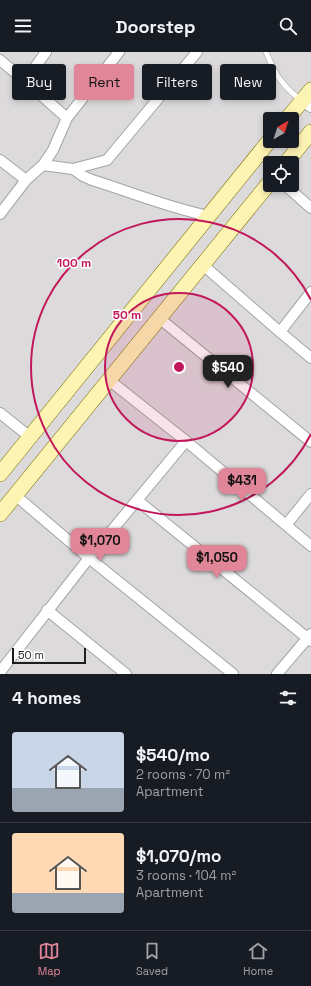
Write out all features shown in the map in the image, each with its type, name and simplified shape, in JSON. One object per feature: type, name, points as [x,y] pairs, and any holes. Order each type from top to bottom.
[{"type":"main road","points":[[294,112],[308,99]]},
{"type":"main road","points":[[292,156],[311,132]]},
{"type":"main road","points":[[0,474],[264,148]]},
{"type":"main road","points":[[0,514],[263,191]]},
{"type":"street","points":[[37,64],[46,52]]},
{"type":"street","points":[[0,214],[26,180],[43,165],[53,150],[67,118],[119,52]]},
{"type":"street","points":[[73,170],[107,160],[195,53]]},
{"type":"street","points":[[0,60],[12,70]]},
{"type":"street","points":[[46,100],[67,118]]},
{"type":"street","points":[[0,160],[26,180]]},
{"type":"street","points":[[43,165],[73,170],[88,178],[160,203],[209,216]]},
{"type":"street","points":[[293,192],[311,208]]},
{"type":"street","points":[[203,265],[311,358]]},
{"type":"street","points":[[280,332],[311,292]]},
{"type":"street","points":[[159,318],[311,442]]},
{"type":"street","points":[[109,380],[186,441],[311,546]]},
{"type":"street","points":[[0,413],[30,437]]},
{"type":"street","points":[[0,672],[47,610],[186,441]]},
{"type":"street","points":[[286,525],[311,494]]},
{"type":"street","points":[[15,495],[233,674]]},
{"type":"street","points":[[137,500],[310,638],[278,674]]},
{"type":"street","points":[[47,610],[126,674]]},
{"type":"lane","points":[[266,52],[280,80],[291,93],[308,99]]},
{"type":"shaded area","points":[[0,52],[311,52],[311,674],[0,674]]}]
